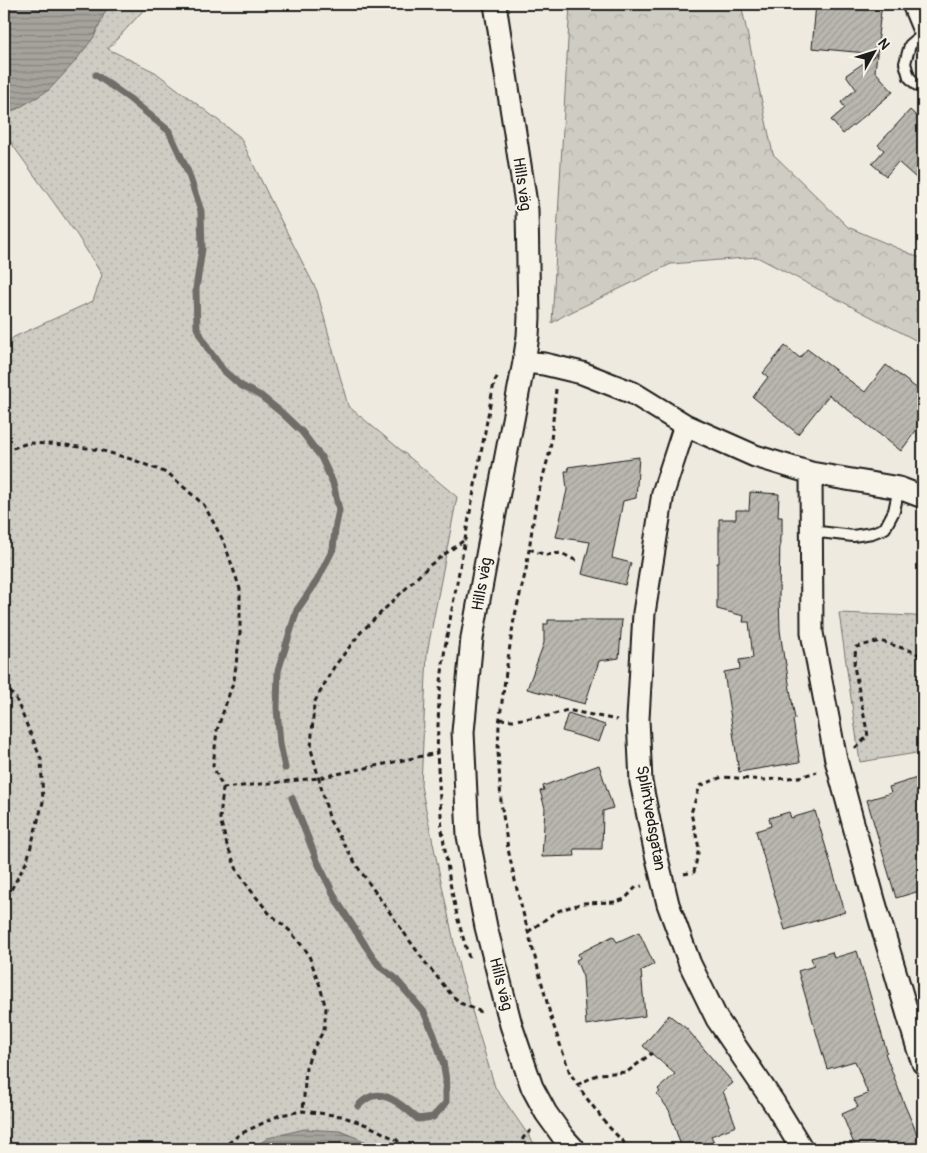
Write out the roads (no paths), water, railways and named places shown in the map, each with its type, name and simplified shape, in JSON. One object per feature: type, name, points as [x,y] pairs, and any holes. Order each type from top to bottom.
[{"type":"street","name":"Hills väg","points":[[495,4],[527,210],[528,336],[472,638],[463,732],[468,836],[486,927],[511,1025],[532,1087],[546,1113],[574,1149]]},
{"type":"street","points":[[913,4],[923,28]]},
{"type":"street","points":[[524,362],[544,364],[582,373],[633,393],[684,425],[755,456],[811,473],[899,488],[923,497]]},
{"type":"street","name":"Splintvedsgatan","points":[[684,425],[663,493],[644,613],[638,719],[641,782],[668,904],[690,964],[717,1019],[774,1103],[802,1149]]},
{"type":"street","points":[[811,473],[812,633],[837,766],[876,909],[923,1063]]},
{"type":"lane","points":[[923,34],[910,45],[905,62],[909,77],[917,85],[923,86]]},
{"type":"lane","points":[[811,531],[853,536],[872,533],[884,528],[894,511],[899,488]]},
{"type":"waterway","points":[[96,75],[130,99],[169,131],[188,172],[201,211],[202,249],[196,289],[197,328],[208,349],[223,370],[240,385],[261,396],[302,432],[321,457],[333,483],[339,510],[333,549],[317,581],[297,610],[278,671],[277,708],[280,744],[285,768]]},
{"type":"waterway","points":[[292,798],[318,863],[338,903],[380,967],[394,977],[424,1012],[443,1062],[446,1080],[446,1103],[433,1117],[418,1119],[395,1101],[381,1096],[368,1098],[358,1106]]}]
